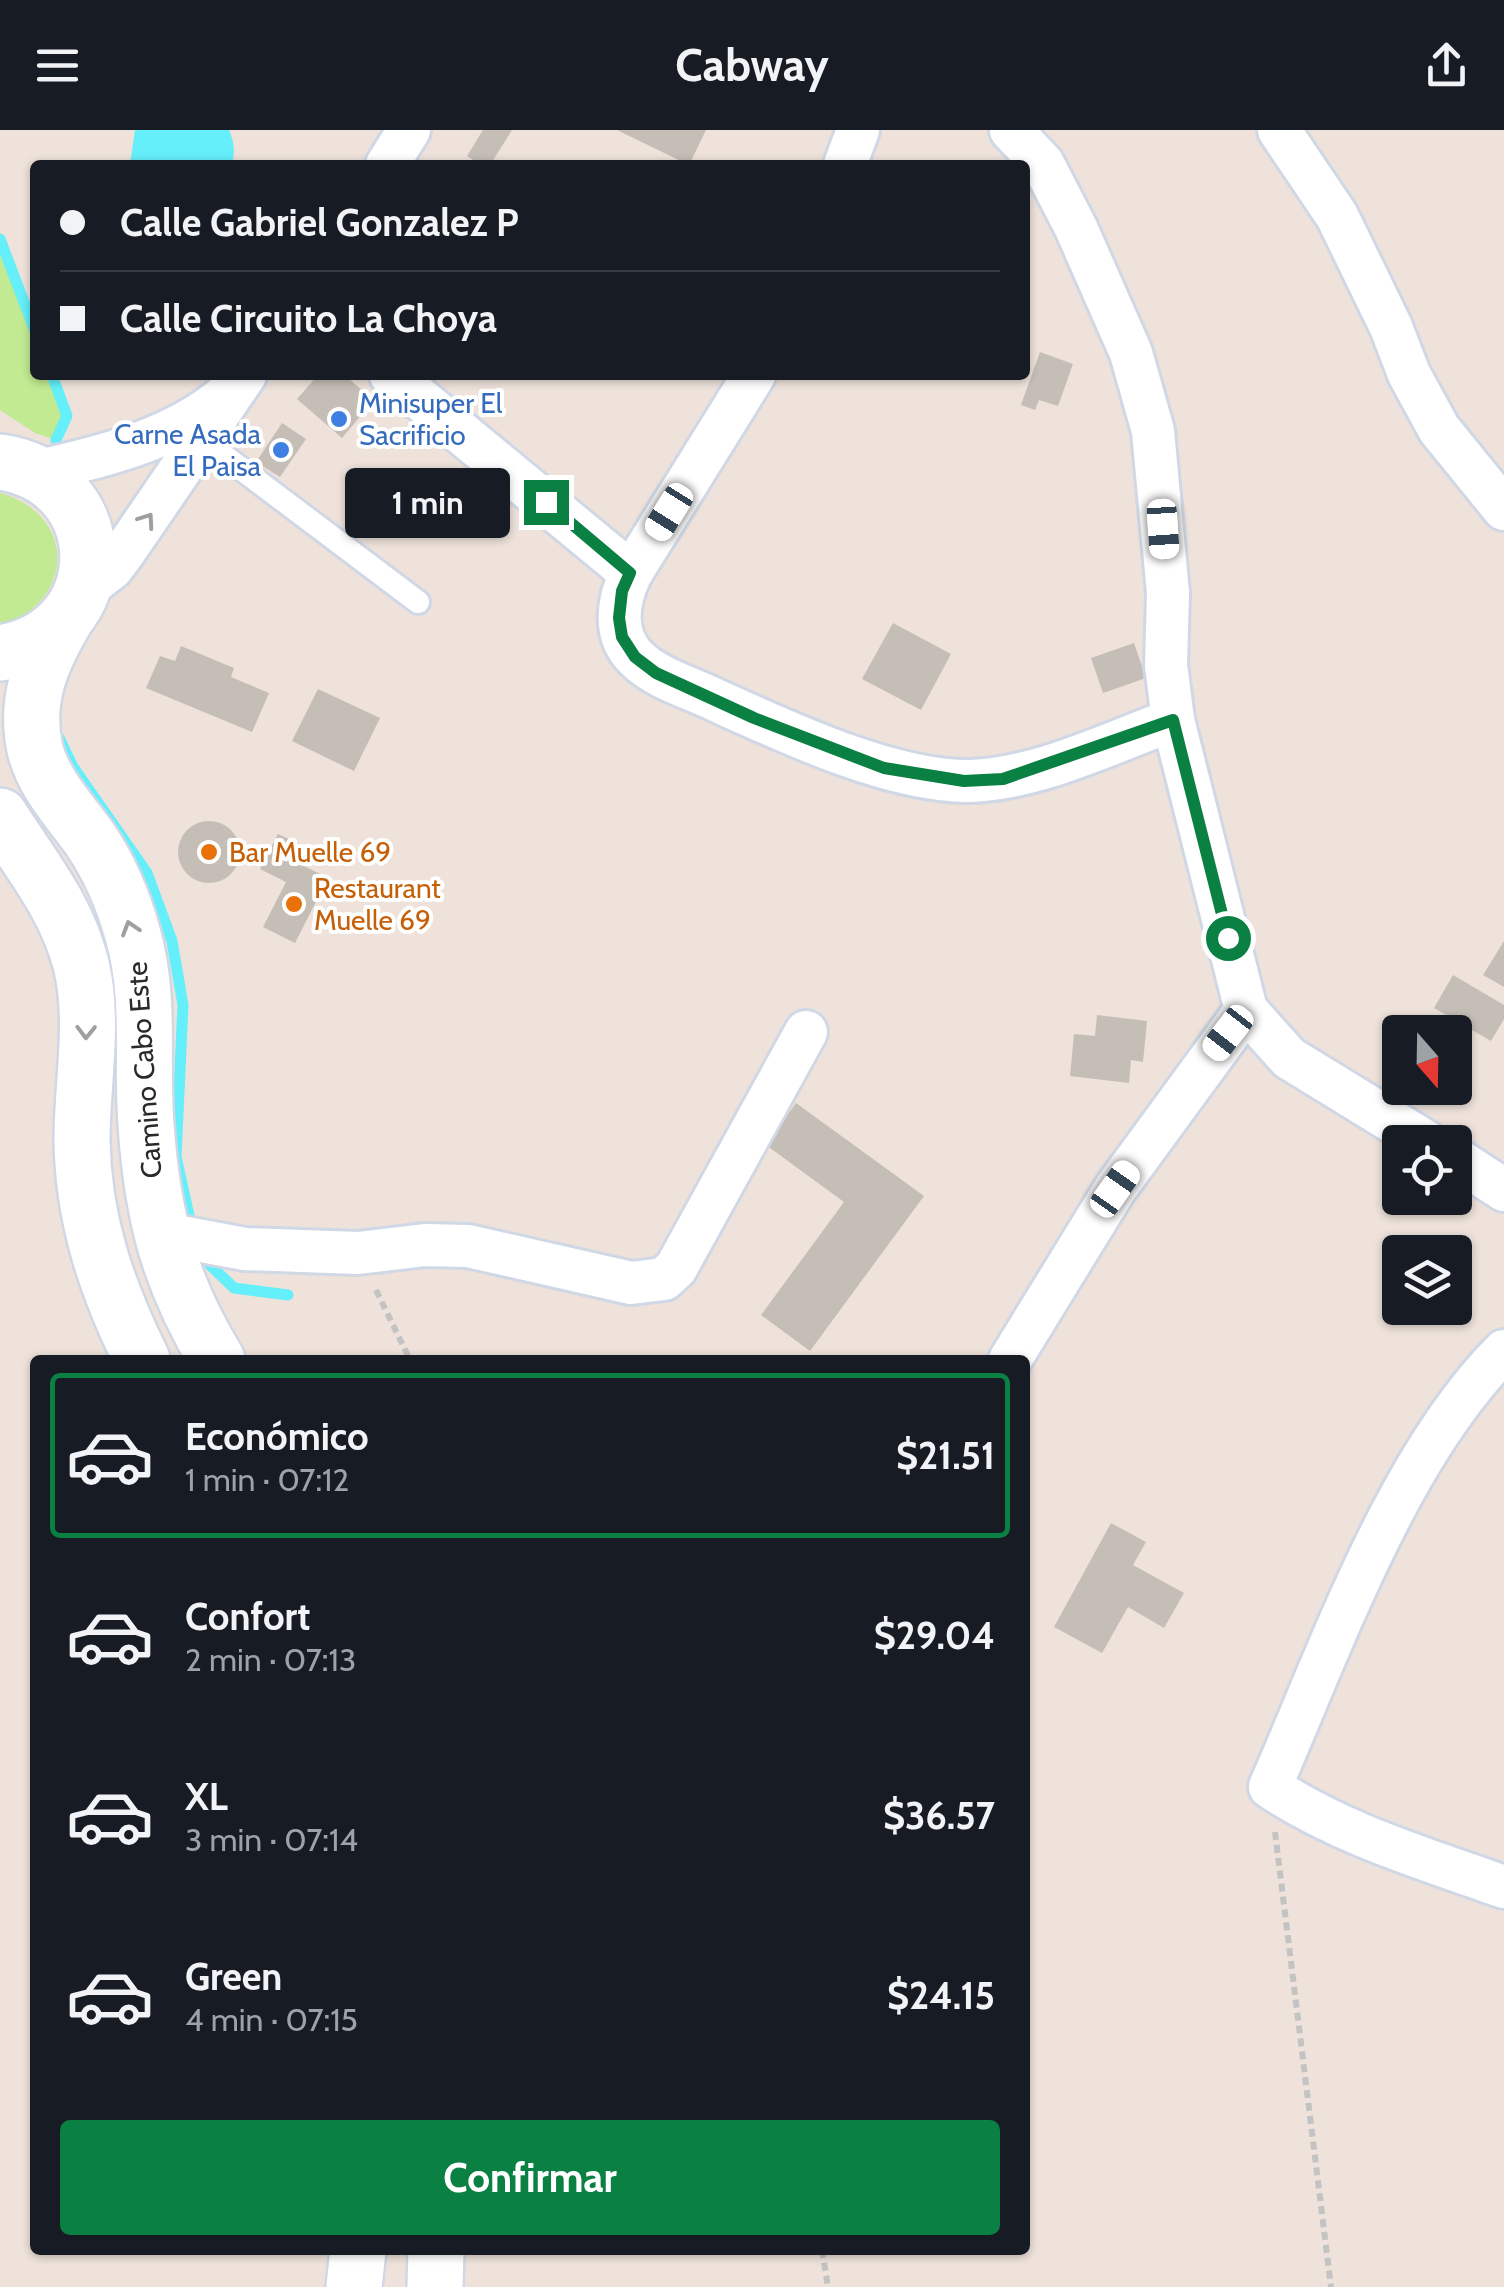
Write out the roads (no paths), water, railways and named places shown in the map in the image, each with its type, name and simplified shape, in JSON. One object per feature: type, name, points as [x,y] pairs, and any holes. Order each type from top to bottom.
[{"type":"main road","points":[[0,653],[40,640],[74,606],[89,560],[84,528],[62,491],[15,460]]},
{"type":"main road","name":"Camino Cabo Este","points":[[74,606],[37,678],[32,697],[36,751],[47,778],[104,864],[132,932],[146,1006],[146,1122],[159,1233],[178,1292],[214,1355]]},
{"type":"main road","name":"Camino Cabo Este","points":[[0,816],[49,886],[80,964],[86,1016],[84,1192],[94,1244],[140,1355]]},
{"type":"main road","points":[[354,2287],[357,2255]]},
{"type":"main road","points":[[435,2287],[436,2255]]},
{"type":"street","points":[[390,160],[410,130]]},
{"type":"street","points":[[847,160],[858,130]]},
{"type":"street","points":[[1011,130],[1044,164],[1076,228],[1131,353],[1153,431],[1168,594],[1166,665],[1173,720],[1246,1010],[1290,1058],[1398,1125]]},
{"type":"street","points":[[1279,130],[1336,216],[1391,327],[1408,374],[1439,429],[1504,509]]},
{"type":"street","points":[[15,460],[95,458],[166,431],[215,404],[240,380]]},
{"type":"street","points":[[74,606],[118,560],[241,380]]},
{"type":"street","points":[[397,380],[630,573]]},
{"type":"street","points":[[751,380],[622,591],[622,637],[646,665],[754,718],[884,768],[964,781],[1003,779],[1173,720]]},
{"type":"street","points":[[1013,1355],[1115,1189],[1192,1078],[1246,1010]]},
{"type":"street","points":[[159,1233],[245,1249],[358,1253],[425,1244],[468,1246],[632,1283],[664,1279],[676,1268],[806,1032]]},
{"type":"street","points":[[1472,1169],[1504,1190]]},
{"type":"street","points":[[1504,1352],[1470,1385],[1381,1535],[1270,1786],[1308,1812],[1348,1831],[1504,1887]]},
{"type":"lane","points":[[203,440],[418,602]]},
{"type":"water","points":[[135,130],[229,130],[234,148],[233,160],[131,160]]},
{"type":"waterway","points":[[0,239],[30,318]]},
{"type":"waterway","points":[[54,380],[67,416],[56,440]]},
{"type":"waterway","points":[[59,738],[73,767],[147,873],[172,941],[183,1005],[176,1157],[190,1220]]},
{"type":"waterway","points":[[210,1265],[234,1288],[288,1295]]},
{"type":"place","name":"Minisuper El Sacrificio","points":[[339,419]]},
{"type":"place","name":"Carne Asada El Paisa","points":[[281,450]]},
{"type":"place","name":"Bar Muelle 69","points":[[209,852]]},
{"type":"place","name":"Restaurant Muelle 69","points":[[294,904]]}]
